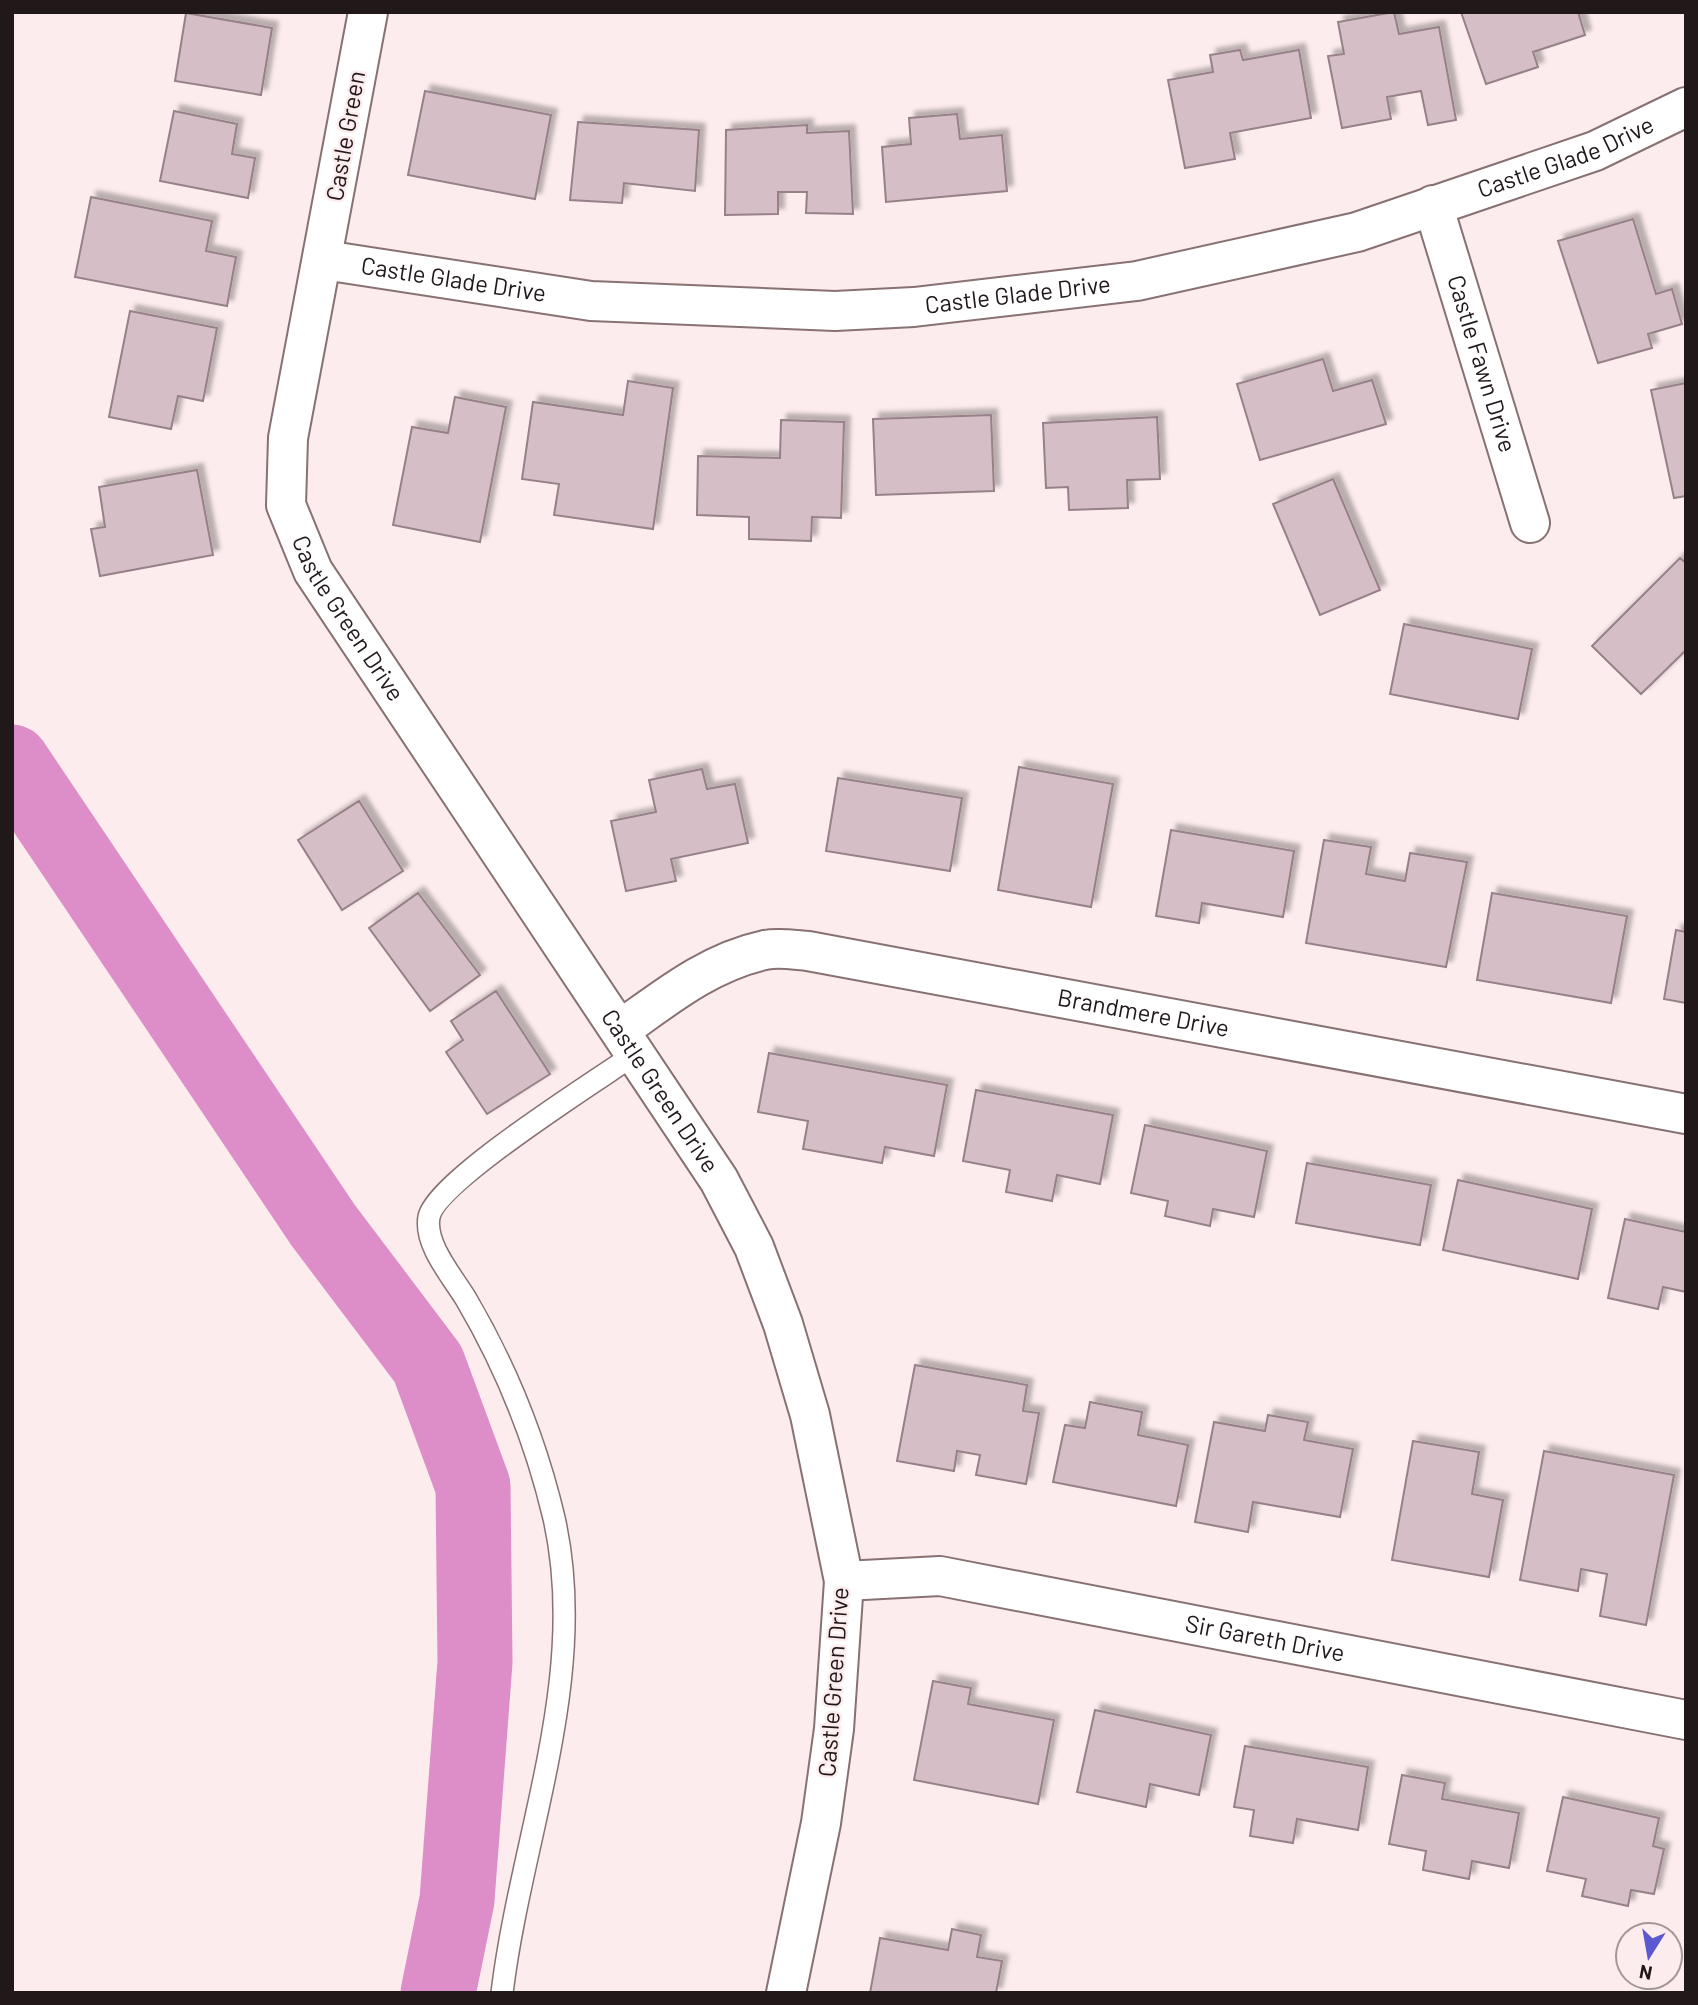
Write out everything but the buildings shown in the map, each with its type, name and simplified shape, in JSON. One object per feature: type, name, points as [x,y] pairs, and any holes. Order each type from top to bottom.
[{"type":"street","name":"Castle Green","points":[[324,260],[369,12]]},
{"type":"street","name":"Castle Glade Drive","points":[[324,260],[591,301],[835,311],[914,307],[1137,281],[1357,232],[1595,150],[1686,107]]},
{"type":"street","name":"Castle Fawn Drive","points":[[1433,205],[1530,523]]},
{"type":"street","name":"Castle Green Drive","points":[[324,260],[288,438],[286,505],[313,571],[719,1180],[754,1247],[783,1324],[810,1415],[844,1581],[834,1729],[821,1823],[786,1993]]},
{"type":"street","name":"Brandmere Drive","points":[[627,1042],[691,980],[730,960],[768,949],[808,951],[1686,1114]]},
{"type":"street","name":"Sir Gareth Drive","points":[[844,1581],[940,1576],[1686,1720]]},
{"type":"lane","points":[[502,1993],[509,1936],[559,1695],[565,1596],[554,1520],[528,1428],[484,1329],[428,1234],[430,1213],[459,1180],[541,1118],[627,1042]]},
{"type":"waterway","points":[[12,762],[323,1225],[428,1364],[473,1486],[475,1662],[457,1900],[438,1993]]}]
